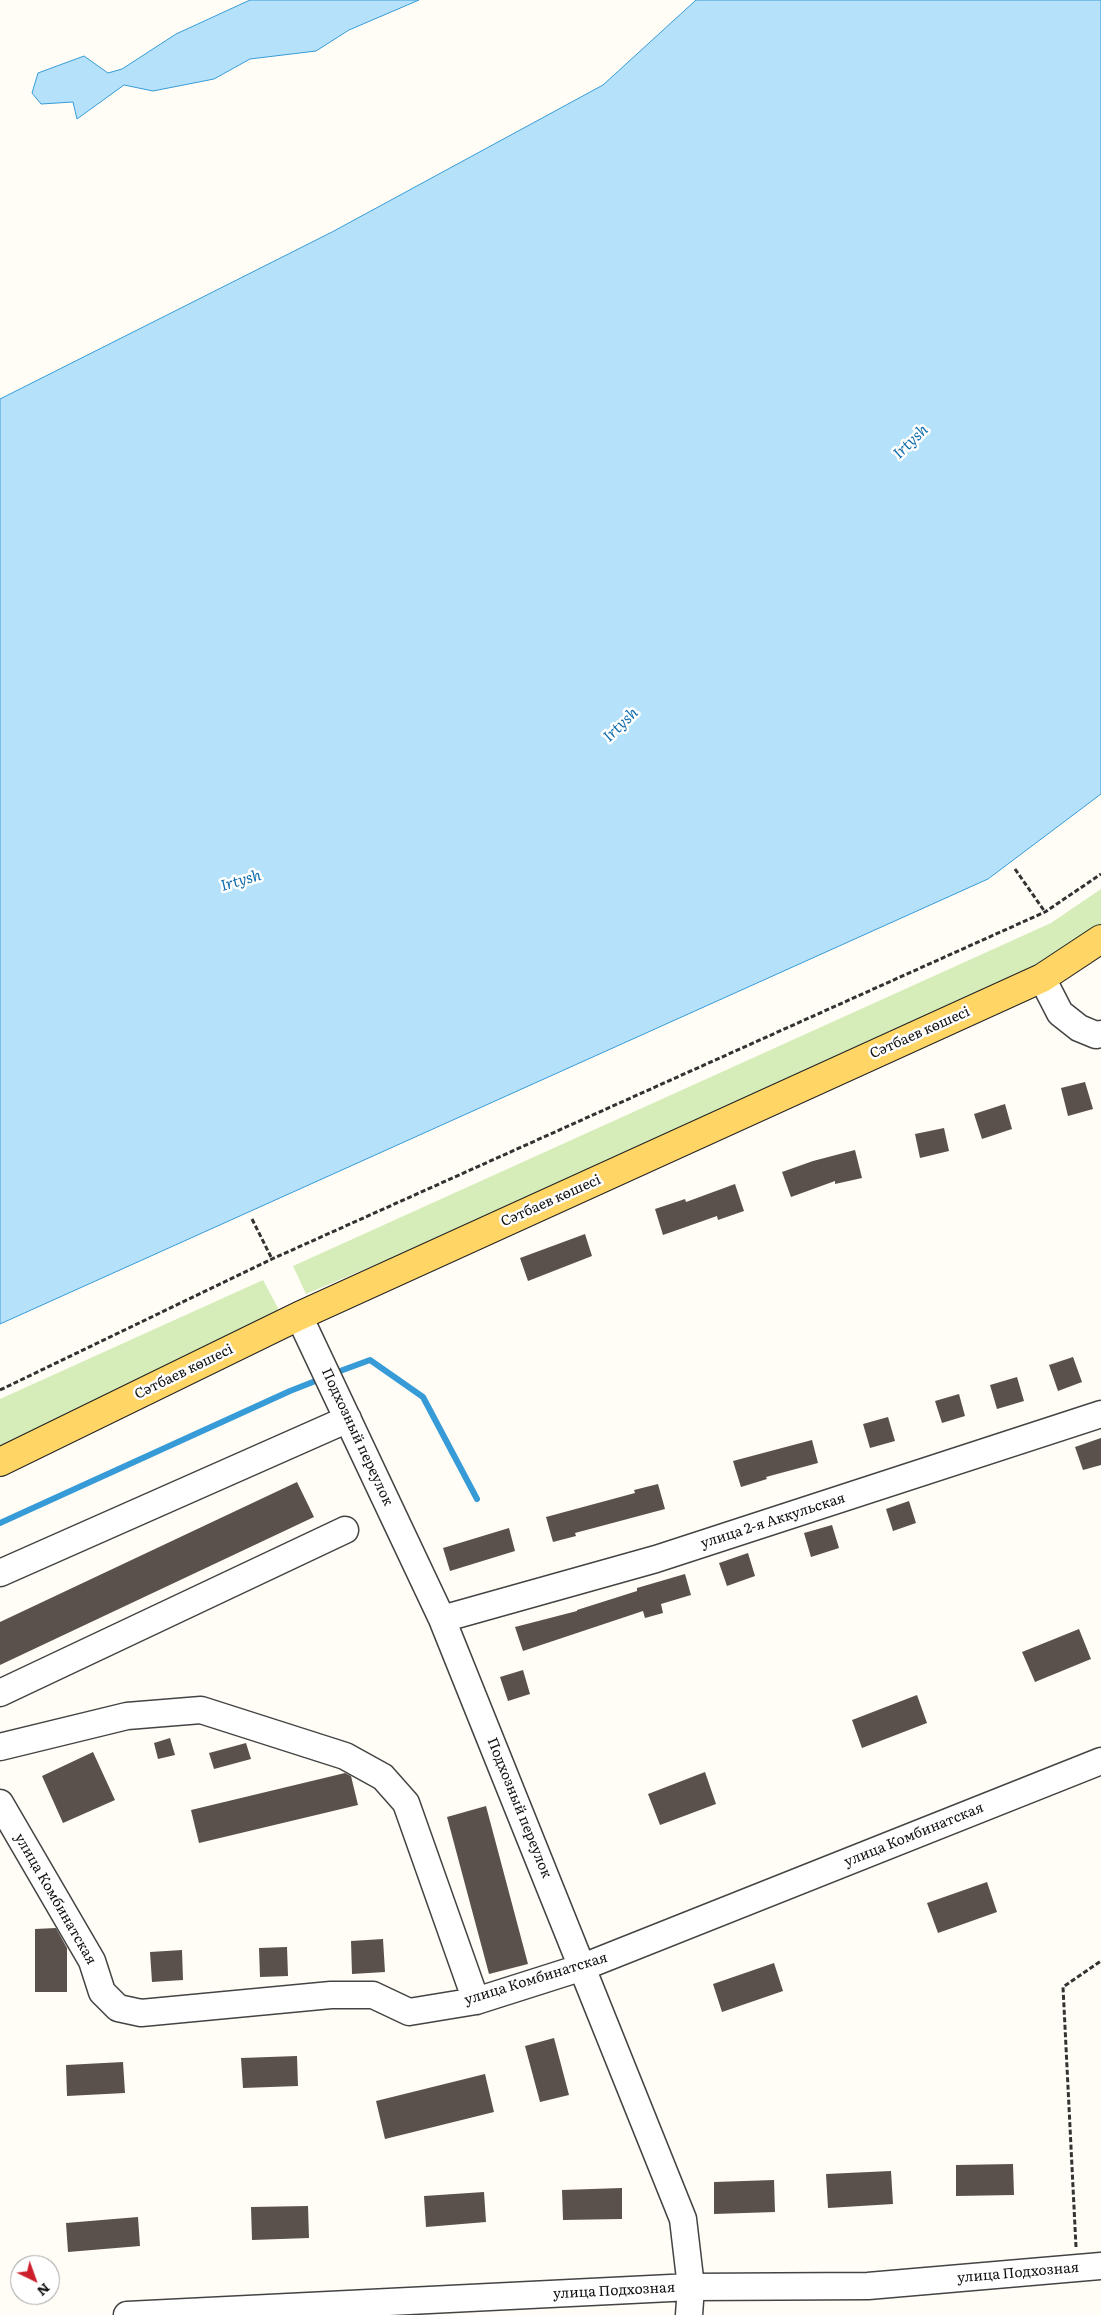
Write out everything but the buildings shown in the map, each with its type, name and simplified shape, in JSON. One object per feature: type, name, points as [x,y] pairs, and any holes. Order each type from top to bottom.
[{"type":"main road","name":"Сәтбаев көшесі","points":[[0,1462],[299,1316],[1042,978],[1101,939]]},
{"type":"street","points":[[1042,978],[1060,1013],[1079,1028],[1096,1035],[1101,1034]]},
{"type":"street","name":"Подхозный переулок","points":[[299,1316],[442,1619],[683,2219],[691,2287],[689,2315]]},
{"type":"street","name":"улица 2-я Аккульская","points":[[442,1619],[656,1559],[1101,1414]]},
{"type":"street","points":[[0,1573],[348,1419]]},
{"type":"street","points":[[0,1693],[345,1530]]},
{"type":"street","points":[[0,1747],[127,1716],[201,1710],[345,1756],[383,1778],[406,1803],[476,2001]]},
{"type":"street","name":"улица Комбинатская","points":[[0,1802],[92,1961],[102,1992],[118,2008],[141,2013],[331,1995],[373,1995],[409,2012],[476,2001],[583,1967],[1101,1761]]},
{"type":"street","name":"улица Подхозная","points":[[126,2315],[230,2313],[691,2287],[868,2286],[1089,2266]]},
{"type":"path","points":[[1015,869],[1044,912]]},
{"type":"path","points":[[0,1390],[272,1259],[1044,912],[1101,874]]},
{"type":"path","points":[[252,1219],[272,1259]]},
{"type":"path","points":[[1089,2266],[1063,1987],[1101,1961]]},
{"type":"green space","points":[[1101,889],[1101,931],[907,1041],[306,1294],[293,1266],[1051,923]]},
{"type":"green space","points":[[263,1280],[279,1310],[0,1447],[0,1399]]},
{"type":"water","points":[[250,0],[419,0],[349,30],[316,51],[250,59],[214,79],[153,91],[124,85],[77,119],[73,102],[41,104],[32,93],[38,73],[84,56],[108,73],[122,69],[176,34]]},
{"type":"water","name":"Irtysh","points":[[696,0],[1101,0],[1101,794],[988,879],[0,1324],[0,399],[332,232],[603,85]]},
{"type":"waterway","points":[[332,1374],[370,1360],[423,1397],[477,1499]]},
{"type":"waterway","points":[[0,1523],[290,1391],[323,1378]]}]
